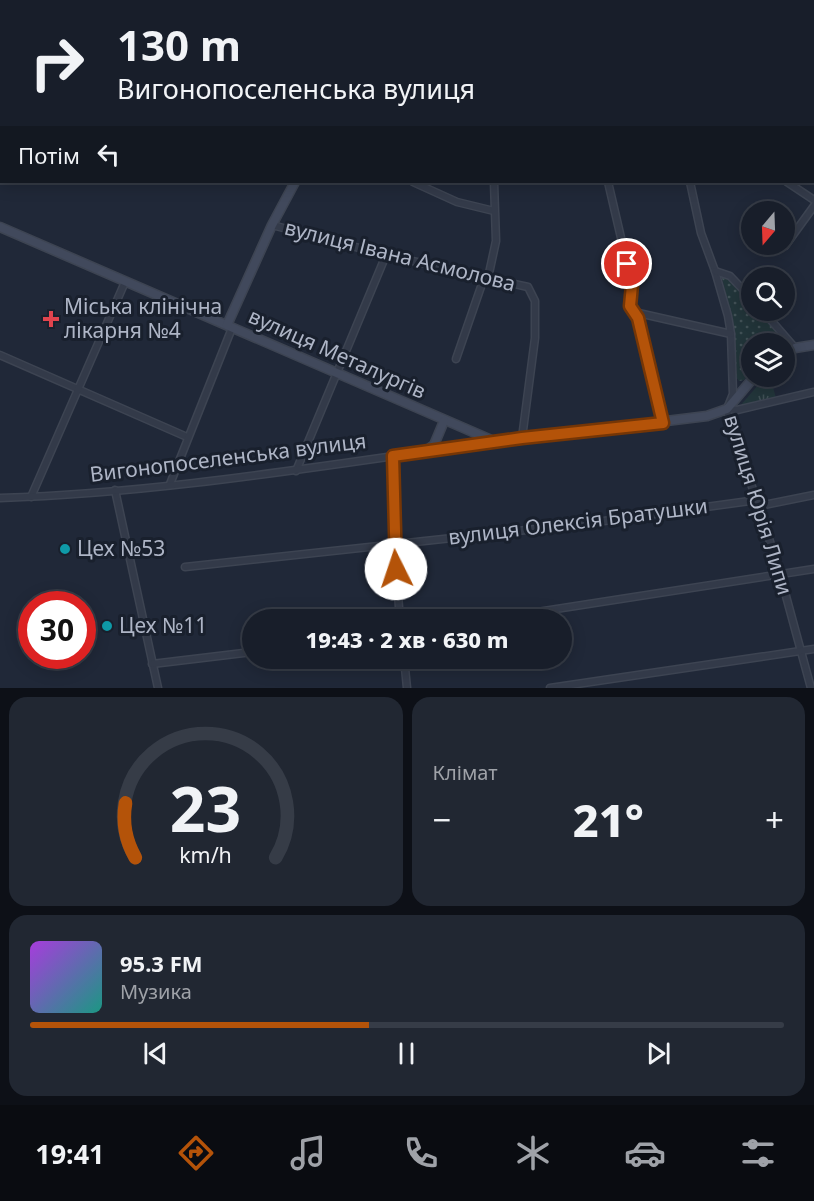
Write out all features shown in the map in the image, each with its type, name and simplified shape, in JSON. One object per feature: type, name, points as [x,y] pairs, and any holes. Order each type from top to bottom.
[{"type":"main road","points":[[229,327],[272,225],[294,183]]},
{"type":"main road","name":"вулиця Металургів","points":[[0,227],[496,442]]},
{"type":"main road","points":[[795,348],[814,345]]},
{"type":"main road","points":[[727,409],[746,387]]},
{"type":"main road","name":"Вигонопоселенська вулиця","points":[[496,442],[663,423],[707,416],[727,409]]},
{"type":"main road","points":[[426,451],[434,445],[444,421]]},
{"type":"street","points":[[415,183],[457,202],[494,211]]},
{"type":"street","points":[[456,359],[486,278],[496,241],[494,183]]},
{"type":"street","points":[[608,183],[632,285],[630,306],[638,318],[663,423]]},
{"type":"street","name":"вулиця Юрія Липи","points":[[690,183],[701,233],[715,271],[731,334],[733,394],[727,409],[731,429],[758,503],[780,574],[811,688]]},
{"type":"street","points":[[788,183],[814,200]]},
{"type":"street","points":[[795,232],[814,206]]},
{"type":"street","name":"вулиця Івана Асмолова","points":[[272,225],[386,255],[528,287],[535,301],[536,338],[522,438]]},
{"type":"street","points":[[296,471],[386,255]]},
{"type":"street","points":[[715,271],[730,276],[741,288]]},
{"type":"street","points":[[31,497],[125,282]]},
{"type":"street","points":[[633,312],[731,334]]},
{"type":"street","points":[[772,321],[782,333]]},
{"type":"street","points":[[170,484],[229,327]]},
{"type":"street","points":[[0,355],[188,437]]},
{"type":"street","name":"Вигонопоселенська вулиця","points":[[727,409],[737,410],[814,393]]},
{"type":"street","name":"Вигонопоселенська вулиця","points":[[0,498],[115,490],[296,471],[496,442]]},
{"type":"street","points":[[393,456],[394,544],[399,609]]},
{"type":"street","points":[[115,490],[158,688]]},
{"type":"street","name":"вулиця Олексія Братушки","points":[[185,567],[582,524],[814,495]]},
{"type":"street","points":[[556,609],[814,569]]},
{"type":"street","points":[[550,688],[814,649]]},
{"type":"street","points":[[152,664],[242,653]]},
{"type":"street","points":[[405,669],[407,688]]},
{"type":"green space","points":[[722,278],[728,279],[741,293],[741,321],[766,321],[778,333],[741,333],[741,381],[739,381],[736,377],[733,323]]},
{"type":"green space","points":[[756,387],[773,387],[776,398],[740,406]]},
{"type":"place","name":"Міська клінічна лікарня №4","points":[[51,319]]},
{"type":"place","name":"Цех №53","points":[[65,549]]},
{"type":"place","name":"Цех №11","points":[[107,626]]},
{"type":"route","points":[[396,569],[393,456],[522,438],[663,423],[638,318],[630,306],[632,285],[627,264]]}]
